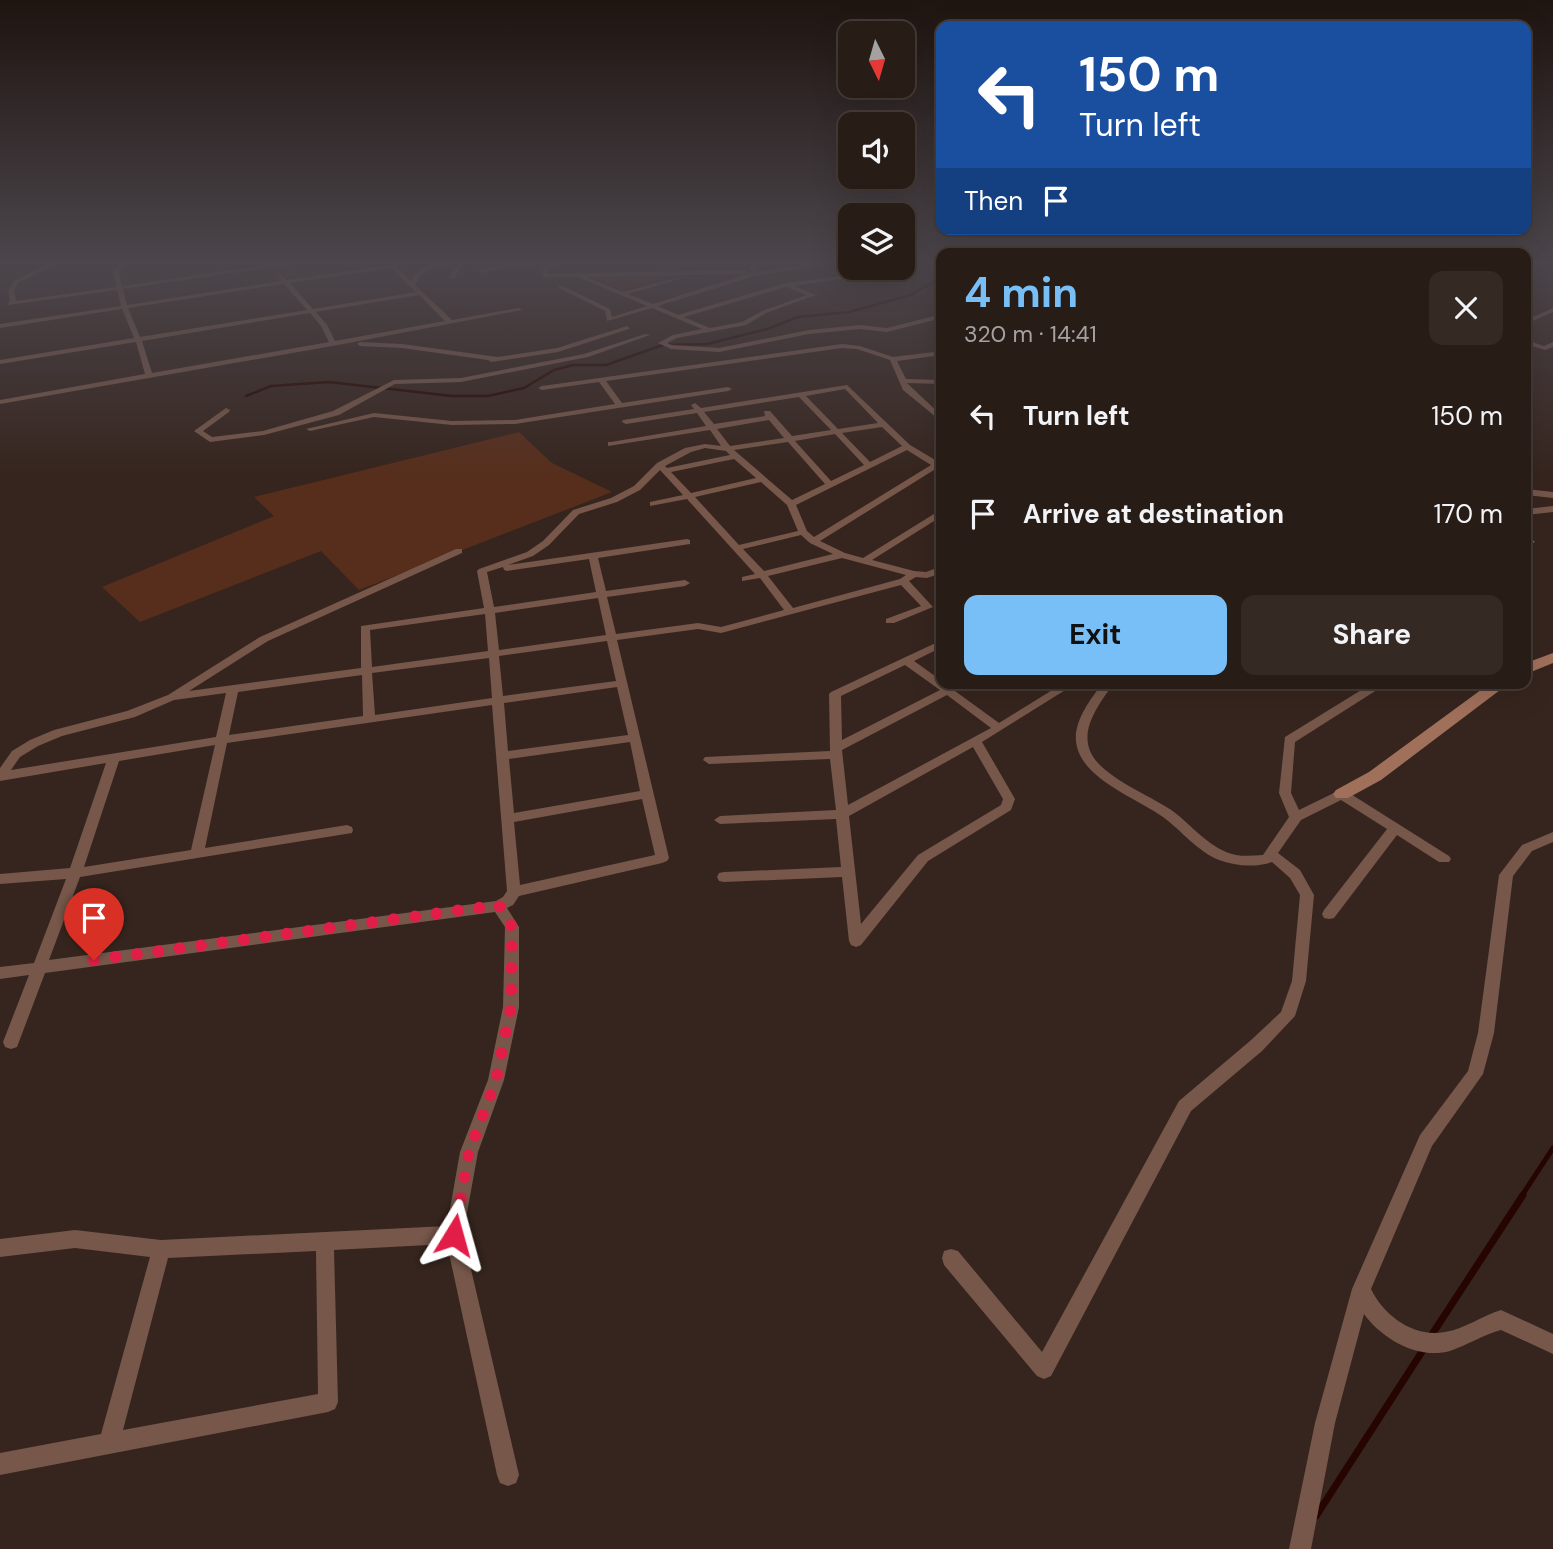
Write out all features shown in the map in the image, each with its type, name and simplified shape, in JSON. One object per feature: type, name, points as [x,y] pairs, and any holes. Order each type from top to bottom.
[{"type":"street","points":[[135,332],[149,376]]},
{"type":"street","points":[[0,362],[179,332]]},
{"type":"street","points":[[328,332],[333,343]]},
{"type":"street","points":[[0,402],[393,332]]},
{"type":"street","points":[[466,364],[558,350],[613,332]]},
{"type":"street","points":[[264,433],[336,413],[394,382],[461,380],[586,356],[647,335],[639,332]]},
{"type":"street","points":[[703,332],[675,336],[661,343],[671,347],[719,350],[808,332]]},
{"type":"street","points":[[333,343],[402,346],[499,359]]},
{"type":"street","points":[[1531,344],[1545,348],[1553,344]]},
{"type":"street","points":[[542,388],[842,346],[858,347],[893,359],[936,354]]},
{"type":"street","points":[[893,359],[902,381],[915,398],[936,415]]},
{"type":"street","points":[[601,380],[620,406]]},
{"type":"street","points":[[902,381],[936,382]]},
{"type":"street","points":[[626,422],[847,387],[907,447],[936,462]]},
{"type":"street","points":[[226,410],[198,431],[201,436],[210,440],[295,432],[374,415],[429,422],[497,423],[728,389]]},
{"type":"street","points":[[685,394],[728,449],[791,504],[803,532],[813,541],[842,555],[914,574],[927,575],[936,571]]},
{"type":"street","points":[[800,394],[868,464]]},
{"type":"street","points":[[757,401],[829,484]]},
{"type":"street","points":[[611,444],[771,417]]},
{"type":"street","points":[[482,571],[530,554],[546,543],[576,512],[614,500],[637,488],[663,468],[705,446],[728,449],[885,425]]},
{"type":"street","points":[[791,504],[907,447]]},
{"type":"street","points":[[663,468],[737,456]]},
{"type":"street","points":[[813,541],[936,465]]},
{"type":"street","points":[[663,468],[762,575],[790,611]]},
{"type":"street","points":[[653,504],[763,479]]},
{"type":"street","points":[[1531,493],[1553,495]]},
{"type":"street","points":[[1531,511],[1553,509]]},
{"type":"street","points":[[866,560],[936,517]]},
{"type":"street","points":[[737,548],[803,532]]},
{"type":"street","points":[[482,571],[687,542]]},
{"type":"street","points":[[0,776],[16,754],[34,743],[58,733],[131,714],[172,697],[264,639],[459,551]]},
{"type":"street","points":[[745,579],[842,555]]},
{"type":"street","points":[[514,892],[662,858],[593,556]]},
{"type":"street","points":[[0,973],[499,905],[508,901],[514,892],[489,611],[482,571]]},
{"type":"street","points":[[172,697],[698,626],[721,629],[903,582],[914,574]]},
{"type":"street","points":[[890,621],[928,607],[903,582]]},
{"type":"street","points":[[369,720],[365,628],[685,583]]},
{"type":"street","points":[[936,646],[835,694],[836,752],[856,941],[923,858],[1007,807],[1009,799],[975,741]]},
{"type":"street","points":[[1531,667],[1553,658]]},
{"type":"street","points":[[906,660],[936,681]]},
{"type":"street","points":[[0,776],[222,740],[622,683]]},
{"type":"street","points":[[197,853],[233,688]]},
{"type":"street","points":[[720,820],[842,814],[999,728],[1062,689]]},
{"type":"street","points":[[1104,689],[1091,706],[1081,739],[1084,753],[1097,769],[1168,815],[1223,857],[1245,862],[1267,859],[1296,817],[1375,776],[1493,689]]},
{"type":"street","points":[[1296,817],[1285,793],[1289,740],[1372,689]]},
{"type":"street","points":[[709,760],[836,752],[948,690],[999,728]]},
{"type":"street","points":[[502,756],[634,737]]},
{"type":"street","points":[[11,1042],[75,873],[114,757]]},
{"type":"street","points":[[507,819],[647,794]]},
{"type":"street","points":[[1342,794],[1444,859]]},
{"type":"street","points":[[1329,914],[1395,828]]},
{"type":"street","points":[[0,879],[75,873],[347,830]]},
{"type":"street","points":[[1300,1549],[1325,1423],[1361,1289],[1426,1141],[1475,1074],[1486,1033],[1506,875],[1527,848],[1553,837]]},
{"type":"street","points":[[951,1258],[1044,1368],[1185,1106],[1287,1016],[1299,981],[1307,895],[1295,874],[1271,854]]},
{"type":"street","points":[[724,877],[849,872]]},
{"type":"street","points":[[499,905],[512,927],[511,1007],[496,1080],[469,1152],[454,1235],[508,1475]]},
{"type":"street","points":[[0,1248],[75,1238],[162,1249],[454,1235]]},
{"type":"street","points":[[0,1464],[328,1402],[326,1242]]},
{"type":"street","points":[[109,1444],[162,1249]]},
{"type":"street","points":[[1361,1289],[1366,1305],[1390,1328],[1407,1338],[1444,1343],[1501,1321],[1553,1344]]},
{"type":"shaded area","points":[[519,432],[552,463],[612,492],[359,590],[321,551],[140,622],[102,587],[274,516],[254,497]]},
{"type":"waterway","points":[[246,396],[271,386],[329,382],[452,396],[488,396],[524,388],[554,370],[573,365],[606,365],[663,345],[707,344],[754,332]]},
{"type":"waterway","points":[[1521,1197],[1553,1148]]},
{"type":"waterway","points":[[1431,1336],[1523,1195]]},
{"type":"waterway","points":[[1316,1516],[1425,1347]]},
{"type":"route","points":[[94,960],[499,905],[512,927],[511,1007],[496,1080],[469,1152],[454,1235]]}]
